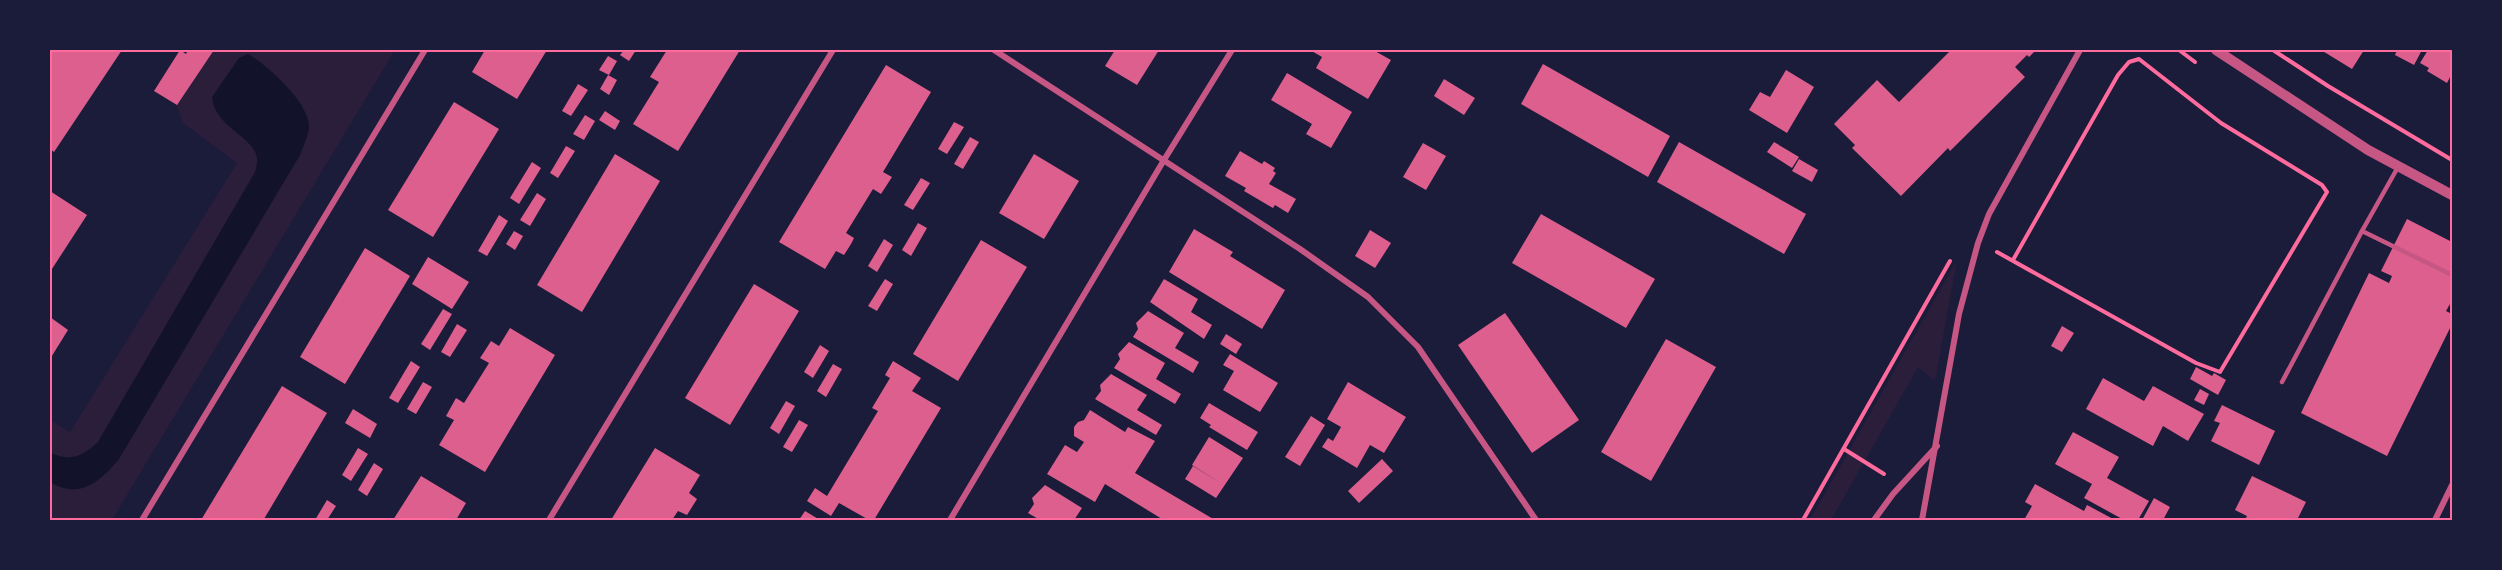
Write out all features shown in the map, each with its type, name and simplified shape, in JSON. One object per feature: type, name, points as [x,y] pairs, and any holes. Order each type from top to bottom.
[{"type":"street","points":[[142,520],[425,50]]},
{"type":"street","points":[[549,520],[833,50]]},
{"type":"street","points":[[994,50],[1300,249],[1368,297],[1418,347],[1536,520]]},
{"type":"street","points":[[950,520],[1232,50]]},
{"type":"street","points":[[1923,520],[1959,314],[1977,243],[1989,214],[2080,50]]},
{"type":"street","points":[[2216,50],[2338,131],[2398,167],[2452,195]]},
{"type":"street","points":[[1874,520],[1901,485],[1937,446]]},
{"type":"street","points":[[2435,520],[2452,486]]},
{"type":"lane","points":[[2282,382],[2398,167]]},
{"type":"lane","points":[[2362,231],[2452,275]]},
{"type":"path","points":[[2272,50],[2337,92],[2452,160]]},
{"type":"path","points":[[1803,520],[1953,255],[1977,243],[2013,260],[2196,363],[2220,372],[2326,192],[2322,185],[2222,123],[2139,59],[2129,62],[2118,75],[2013,260]]},
{"type":"path","points":[[1844,449],[1901,485]]},
{"type":"shaded area","points":[[211,50],[395,50],[112,520],[50,520],[50,420],[70,432],[237,163],[183,123],[176,104]]},
{"type":"shaded area","points":[[248,54],[276,76],[303,108],[308,118],[309,128],[300,155],[119,459],[104,475],[88,486],[80,489],[61,487],[50,482],[50,452],[63,457],[76,456],[98,442],[255,172],[257,160],[254,150],[220,116],[212,97],[239,58]]},
{"type":"shaded area","points":[[1957,260],[1935,381],[1918,367],[1831,520],[1810,520]]},
{"type":"building","points":[[50,50],[122,50],[54,152],[50,149]]},
{"type":"building","points":[[180,50],[186,54],[188,50],[214,50],[177,105],[154,91]]},
{"type":"building","points":[[485,50],[547,50],[517,99],[472,72]]},
{"type":"building","points":[[624,50],[636,50],[629,61],[620,55]]},
{"type":"building","points":[[667,50],[740,50],[678,151],[633,124],[659,82],[650,77]]},
{"type":"building","points":[[1115,50],[1159,50],[1137,85],[1105,66]]},
{"type":"building","points":[[1310,50],[1373,50],[1391,60],[1368,99],[1316,68],[1322,57]]},
{"type":"building","points":[[1951,50],[2036,50],[2015,67],[2025,77],[1950,151],[1948,148],[1901,196],[1852,148],[1855,145],[1834,124],[1877,80],[1899,102]]},
{"type":"building","points":[[2321,50],[2364,50],[2352,69]]},
{"type":"building","points":[[2397,50],[2422,50],[2414,65],[2395,55]]},
{"type":"building","points":[[2428,50],[2452,50],[2452,73],[2447,83],[2427,71],[2429,68],[2420,63]]},
{"type":"building","points":[[608,56],[617,61],[609,75],[599,70]]},
{"type":"building","points":[[1543,64],[1670,136],[1648,177],[1521,104]]},
{"type":"building","points":[[886,65],[931,92],[883,172],[892,177],[881,194],[873,189],[846,233],[854,238],[851,244],[844,255],[836,251],[825,269],[779,242]]},
{"type":"building","points":[[1786,70],[1814,87],[1787,133],[1749,110],[1760,92],[1770,97]]},
{"type":"building","points":[[1287,73],[1352,112],[1331,148],[1306,134],[1312,124],[1271,100]]},
{"type":"building","points":[[608,75],[617,80],[609,95],[600,89]]},
{"type":"building","points":[[1444,79],[1475,98],[1464,115],[1434,96]]},
{"type":"building","points":[[578,84],[588,90],[571,116],[562,111]]},
{"type":"building","points":[[454,102],[499,129],[433,237],[388,210]]},
{"type":"building","points":[[605,111],[620,121],[615,130],[599,120]]},
{"type":"building","points":[[585,115],[595,121],[584,140],[573,134]]},
{"type":"building","points":[[954,122],[964,127],[947,154],[938,149]]},
{"type":"building","points":[[970,137],[979,142],[963,169],[954,164]]},
{"type":"building","points":[[1679,142],[1806,214],[1784,254],[1657,182]]},
{"type":"building","points":[[1774,142],[1799,157],[1792,168],[1767,152]]},
{"type":"building","points":[[1423,143],[1446,156],[1426,190],[1403,177]]},
{"type":"building","points":[[566,146],[575,151],[558,178],[550,173]]},
{"type":"building","points":[[1240,151],[1262,164],[1264,161],[1275,168],[1273,171],[1276,173],[1269,184],[1296,199],[1288,213],[1275,205],[1273,208],[1244,191],[1246,188],[1225,176]]},
{"type":"building","points":[[615,154],[660,181],[582,312],[537,285]]},
{"type":"building","points":[[1034,154],[1079,181],[1044,239],[999,213]]},
{"type":"building","points":[[1799,159],[1818,170],[1812,182],[1792,171]]},
{"type":"building","points":[[532,162],[541,168],[519,204],[510,198]]},
{"type":"building","points":[[921,178],[930,183],[913,210],[904,205]]},
{"type":"building","points":[[50,191],[87,215],[50,272]]},
{"type":"building","points":[[537,193],[546,199],[530,226],[520,220]]},
{"type":"building","points":[[1541,214],[1655,279],[1626,328],[1512,263]]},
{"type":"building","points":[[499,215],[508,221],[487,256],[478,251]]},
{"type":"building","points":[[2407,219],[2452,242],[2452,306],[2450,304],[2446,311],[2452,314],[2452,324],[2387,456],[2301,413],[2369,273],[2389,283],[2392,276],[2381,271]]},
{"type":"building","points":[[918,223],[927,228],[911,256],[902,250]]},
{"type":"building","points":[[1194,229],[1233,252],[1230,256],[1285,290],[1262,329],[1169,272]]},
{"type":"building","points":[[1370,230],[1391,243],[1375,268],[1355,256]]},
{"type":"building","points":[[514,231],[523,236],[515,250],[506,244]]},
{"type":"building","points":[[884,239],[893,245],[877,272],[868,266]]},
{"type":"building","points":[[981,240],[1027,267],[958,381],[913,354]]},
{"type":"building","points":[[365,248],[410,276],[345,384],[300,357]]},
{"type":"building","points":[[428,257],[469,282],[452,309],[412,284]]},
{"type":"building","points":[[885,279],[893,284],[877,311],[868,306]]},
{"type":"building","points":[[1164,279],[1198,299],[1191,312],[1212,325],[1204,339],[1150,302]]},
{"type":"building","points":[[754,284],[799,311],[730,425],[685,398]]},
{"type":"building","points":[[443,309],[452,314],[430,350],[421,344]]},
{"type":"building","points":[[1148,311],[1184,333],[1175,348],[1199,362],[1193,373],[1133,337],[1138,329],[1136,323]]},
{"type":"building","points":[[1505,313],[1579,420],[1532,453],[1458,345]]},
{"type":"building","points":[[50,317],[68,330],[50,359]]},
{"type":"building","points":[[457,324],[467,330],[450,357],[441,352]]},
{"type":"building","points":[[2062,326],[2074,333],[2062,352],[2051,346]]},
{"type":"building","points":[[510,328],[555,355],[485,472],[439,445],[454,420],[446,416],[456,398],[464,403],[489,363],[480,358],[491,341],[499,346]]},
{"type":"building","points":[[1226,334],[1242,344],[1236,354],[1220,344]]},
{"type":"building","points":[[1666,339],[1716,367],[1651,481],[1601,452]]},
{"type":"building","points":[[1129,342],[1165,363],[1156,379],[1181,394],[1175,404],[1114,368],[1120,359],[1118,354]]},
{"type":"building","points":[[820,345],[829,351],[813,378],[804,372]]},
{"type":"building","points":[[1230,354],[1278,383],[1260,412],[1223,390],[1234,371],[1223,365]]},
{"type":"building","points":[[411,361],[420,367],[398,403],[389,398]]},
{"type":"building","points":[[893,361],[921,378],[912,391],[941,408],[874,520],[869,520],[839,503],[831,516],[807,501],[815,488],[827,496],[878,411],[872,408],[890,378],[885,375]]},
{"type":"building","points":[[833,364],[842,369],[826,397],[817,391]]},
{"type":"building","points":[[2196,367],[2212,376],[2214,373],[2226,380],[2218,395],[2190,379]]},
{"type":"building","points":[[1111,374],[1147,395],[1137,410],[1162,425],[1156,435],[1095,399],[1101,391],[1100,385]]},
{"type":"building","points":[[2103,378],[2144,401],[2153,386],[2204,414],[2188,441],[2163,426],[2153,446],[2086,409]]},
{"type":"building","points":[[423,382],[432,387],[416,414],[407,409]]},
{"type":"building","points":[[1348,382],[1406,417],[1384,453],[1370,445],[1357,468],[1322,447],[1328,438],[1333,441],[1341,427],[1327,419]]},
{"type":"building","points":[[282,386],[327,413],[264,519],[201,520]]},
{"type":"building","points":[[2200,389],[2209,394],[2204,405],[2194,400]]},
{"type":"building","points":[[786,401],[795,406],[779,434],[770,428]]},
{"type":"building","points":[[1209,403],[1258,432],[1247,450],[1209,427],[1211,425],[1200,418]]},
{"type":"building","points":[[2222,405],[2275,431],[2259,465],[2211,441],[2220,423],[2214,421]]},
{"type":"building","points":[[353,409],[377,424],[370,438],[345,423]]},
{"type":"building","points":[[1090,410],[1125,432],[1128,427],[1155,441],[1135,473],[1215,520],[1161,520],[1105,484],[1095,502],[1047,474],[1065,445],[1077,452],[1084,442],[1074,436],[1074,427],[1078,422],[1084,420]]},
{"type":"building","points":[[1311,416],[1325,425],[1300,466],[1285,457]]},
{"type":"building","points":[[799,420],[808,425],[792,452],[783,447]]},
{"type":"building","points":[[2073,432],[2119,457],[2107,478],[2149,501],[2138,520],[2124,520],[2084,498],[2092,484],[2055,464]]},
{"type":"building","points":[[1209,437],[1243,458],[1216,498],[1185,479],[1193,466],[1222,484],[1192,465]]},
{"type":"building","points":[[358,448],[368,454],[351,481],[342,475]]},
{"type":"building","points":[[655,448],[700,475],[689,493],[697,499],[687,515],[678,511],[672,520],[611,520]]},
{"type":"building","points":[[1382,459],[1393,471],[1359,503],[1348,491]]},
{"type":"building","points":[[374,463],[383,469],[367,496],[358,490]]},
{"type":"building","points":[[421,476],[466,503],[456,520],[393,520]]},
{"type":"building","points":[[2252,476],[2306,502],[2297,520],[2245,520],[2247,516],[2235,510]]},
{"type":"building","points":[[2035,484],[2084,511],[2087,505],[2115,520],[2024,520],[2032,506],[2025,502]]},
{"type":"building","points":[[1045,485],[1082,508],[1074,520],[1040,520],[1028,513],[1034,504],[1032,498]]},
{"type":"building","points":[[2154,498],[2170,507],[2163,520],[2142,520]]},
{"type":"building","points":[[327,500],[336,506],[327,520],[315,520]]},
{"type":"building","points":[[805,511],[820,520],[799,520]]}]
